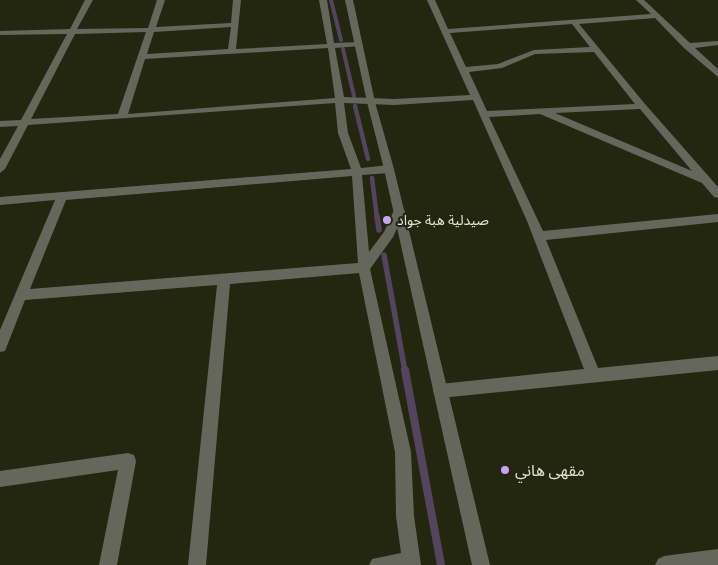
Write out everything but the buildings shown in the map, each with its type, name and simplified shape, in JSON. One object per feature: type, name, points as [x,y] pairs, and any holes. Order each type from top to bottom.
[{"type":"street","points":[[0,169],[88,0]]},
{"type":"street","points":[[122,117],[162,0]]},
{"type":"street","points":[[232,52],[237,0]]},
{"type":"street","points":[[323,0],[332,46],[343,134],[357,172],[364,268],[402,452],[411,563],[378,565]]},
{"type":"street","points":[[349,0],[371,102],[399,211],[481,565]]},
{"type":"street","points":[[431,0],[539,236],[594,376]]},
{"type":"street","points":[[640,0],[718,74]]},
{"type":"street","points":[[446,32],[656,16]]},
{"type":"street","points":[[574,22],[642,106],[718,194]]},
{"type":"street","points":[[0,33],[151,30],[234,25]]},
{"type":"street","points":[[687,46],[718,43]]},
{"type":"street","points":[[142,57],[359,44]]},
{"type":"street","points":[[464,70],[503,66],[534,52],[596,49]]},
{"type":"street","points":[[0,124],[122,117],[340,100],[394,102],[475,97]]},
{"type":"street","points":[[484,114],[642,106]]},
{"type":"street","points":[[541,111],[707,181]]},
{"type":"street","points":[[0,201],[389,169]]},
{"type":"street","points":[[0,346],[62,196]]},
{"type":"street","points":[[21,295],[364,268],[388,234],[399,211]]},
{"type":"street","points":[[539,236],[718,218]]},
{"type":"street","points":[[197,565],[224,280]]},
{"type":"street","points":[[440,390],[594,376],[718,362]]},
{"type":"street","points":[[0,478],[128,462],[108,565]]},
{"type":"street","points":[[664,565],[718,558]]},
{"type":"waterway","points":[[331,0],[341,40]]},
{"type":"waterway","points":[[343,49],[354,96]]},
{"type":"waterway","points":[[355,106],[368,159]]},
{"type":"waterway","points":[[372,178],[377,218]]},
{"type":"waterway","points":[[377,216],[379,230]]},
{"type":"waterway","points":[[384,255],[405,371]]},
{"type":"waterway","points":[[405,370],[441,565]]},
{"type":"place","name":"صيدلية هبة جواد","points":[[387,220]]},
{"type":"place","name":"مقهى هاني","points":[[505,470]]}]
